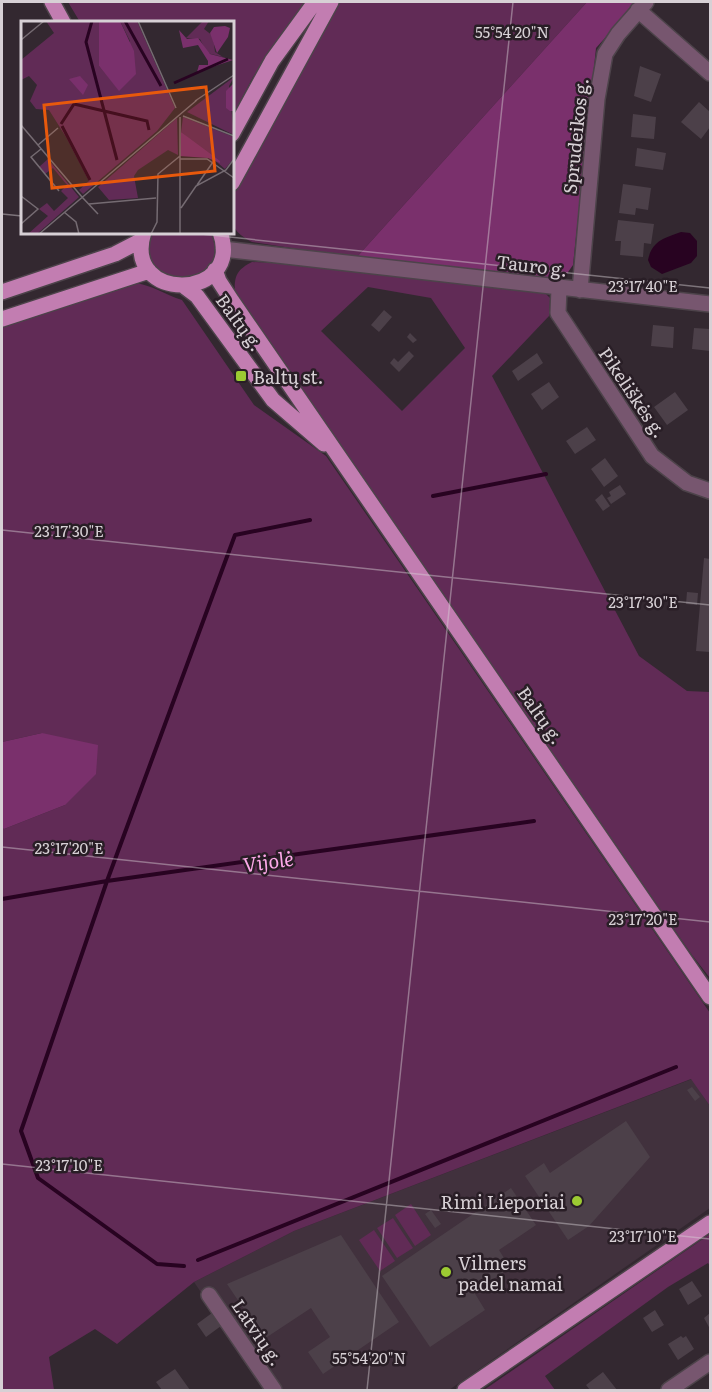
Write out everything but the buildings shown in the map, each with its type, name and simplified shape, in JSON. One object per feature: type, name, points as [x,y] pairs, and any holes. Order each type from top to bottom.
[{"type":"main road","points":[[52,2],[62,21]]},
{"type":"main road","points":[[234,130],[272,61],[315,2]]},
{"type":"main road","points":[[234,179],[331,2]]},
{"type":"main road","points":[[143,236],[141,251],[149,271],[166,283],[185,287],[207,279],[215,270],[223,249],[220,234]]},
{"type":"main road","points":[[2,292],[96,261],[143,236]]},
{"type":"main road","name":"Baltų g.","points":[[215,270],[232,301],[711,997]]},
{"type":"main road","points":[[2,319],[149,271]]},
{"type":"main road","name":"Baltų g.","points":[[185,287],[197,296],[273,400],[338,455]]},
{"type":"main road","points":[[465,1390],[711,1223]]},
{"type":"street","points":[[642,6],[711,73]]},
{"type":"street","name":"Sprudeikos g.","points":[[580,290],[597,99],[605,54],[642,6]]},
{"type":"street","name":"Tauro g.","points":[[223,249],[711,304]]},
{"type":"street","name":"Pikeliškės g.","points":[[559,288],[558,313],[652,456],[687,483],[711,491]]},
{"type":"street","name":"Latvių g.","points":[[209,1295],[274,1390]]},
{"type":"street","points":[[669,1390],[711,1362]]},
{"type":"shaded area","points":[[68,2],[309,2],[253,77],[234,113],[234,21],[79,21]]},
{"type":"shaded area","points":[[337,2],[587,2],[356,258],[252,242],[238,233],[234,226],[234,190]]},
{"type":"shaded area","points":[[587,2],[637,2],[596,48],[573,265],[561,282],[356,258]]},
{"type":"shaded area","points":[[681,232],[690,233],[697,241],[697,256],[691,263],[662,274],[651,267],[648,260],[652,248],[664,238]]},
{"type":"shaded area","points":[[152,234],[211,234],[215,253],[209,267],[197,275],[182,278],[166,275],[154,266],[148,252]]},
{"type":"shaded area","points":[[252,262],[329,265],[543,291],[550,298],[549,316],[492,376],[639,656],[687,691],[710,692],[710,978],[235,294],[235,283],[239,271]],"holes":[[[368,287],[431,298],[465,348],[402,411],[321,331]]]},
{"type":"shaded area","points":[[134,283],[182,300],[254,405],[326,456],[710,1013],[710,1106],[691,1079],[294,1231],[194,1282],[117,1344],[95,1329],[49,1357],[54,1390],[2,1390],[2,828],[65,805],[42,733],[2,742],[2,323]]},
{"type":"shaded area","points":[[42,733],[98,745],[96,774],[65,805],[4,829],[2,828],[2,742]]},
{"type":"shaded area","points":[[692,1079],[710,1106],[710,1208],[449,1390],[267,1390],[194,1282],[294,1231]]},
{"type":"shaded area","points":[[411,1204],[431,1235],[415,1246],[395,1215]]},
{"type":"shaded area","points":[[393,1218],[413,1248],[397,1258],[377,1228]]},
{"type":"shaded area","points":[[374,1230],[395,1261],[380,1271],[359,1240]]},
{"type":"shaded area","points":[[710,1234],[710,1266],[708,1263],[668,1287],[545,1376],[555,1390],[484,1390]]},
{"type":"waterway","points":[[433,496],[546,474]]},
{"type":"waterway","points":[[184,1266],[157,1264],[38,1178],[21,1131],[107,881],[235,535],[310,520]]},
{"type":"waterway","name":"Vijolė","points":[[2,899],[107,881],[534,821]]},
{"type":"waterway","points":[[198,1260],[676,1067]]},
{"type":"place","name":"Baltų st.","points":[[241,376]]},
{"type":"place","name":"Rimi Lieporiai","points":[[577,1201]]},
{"type":"place","name":"Vilmers padel namai","points":[[446,1272]]}]
